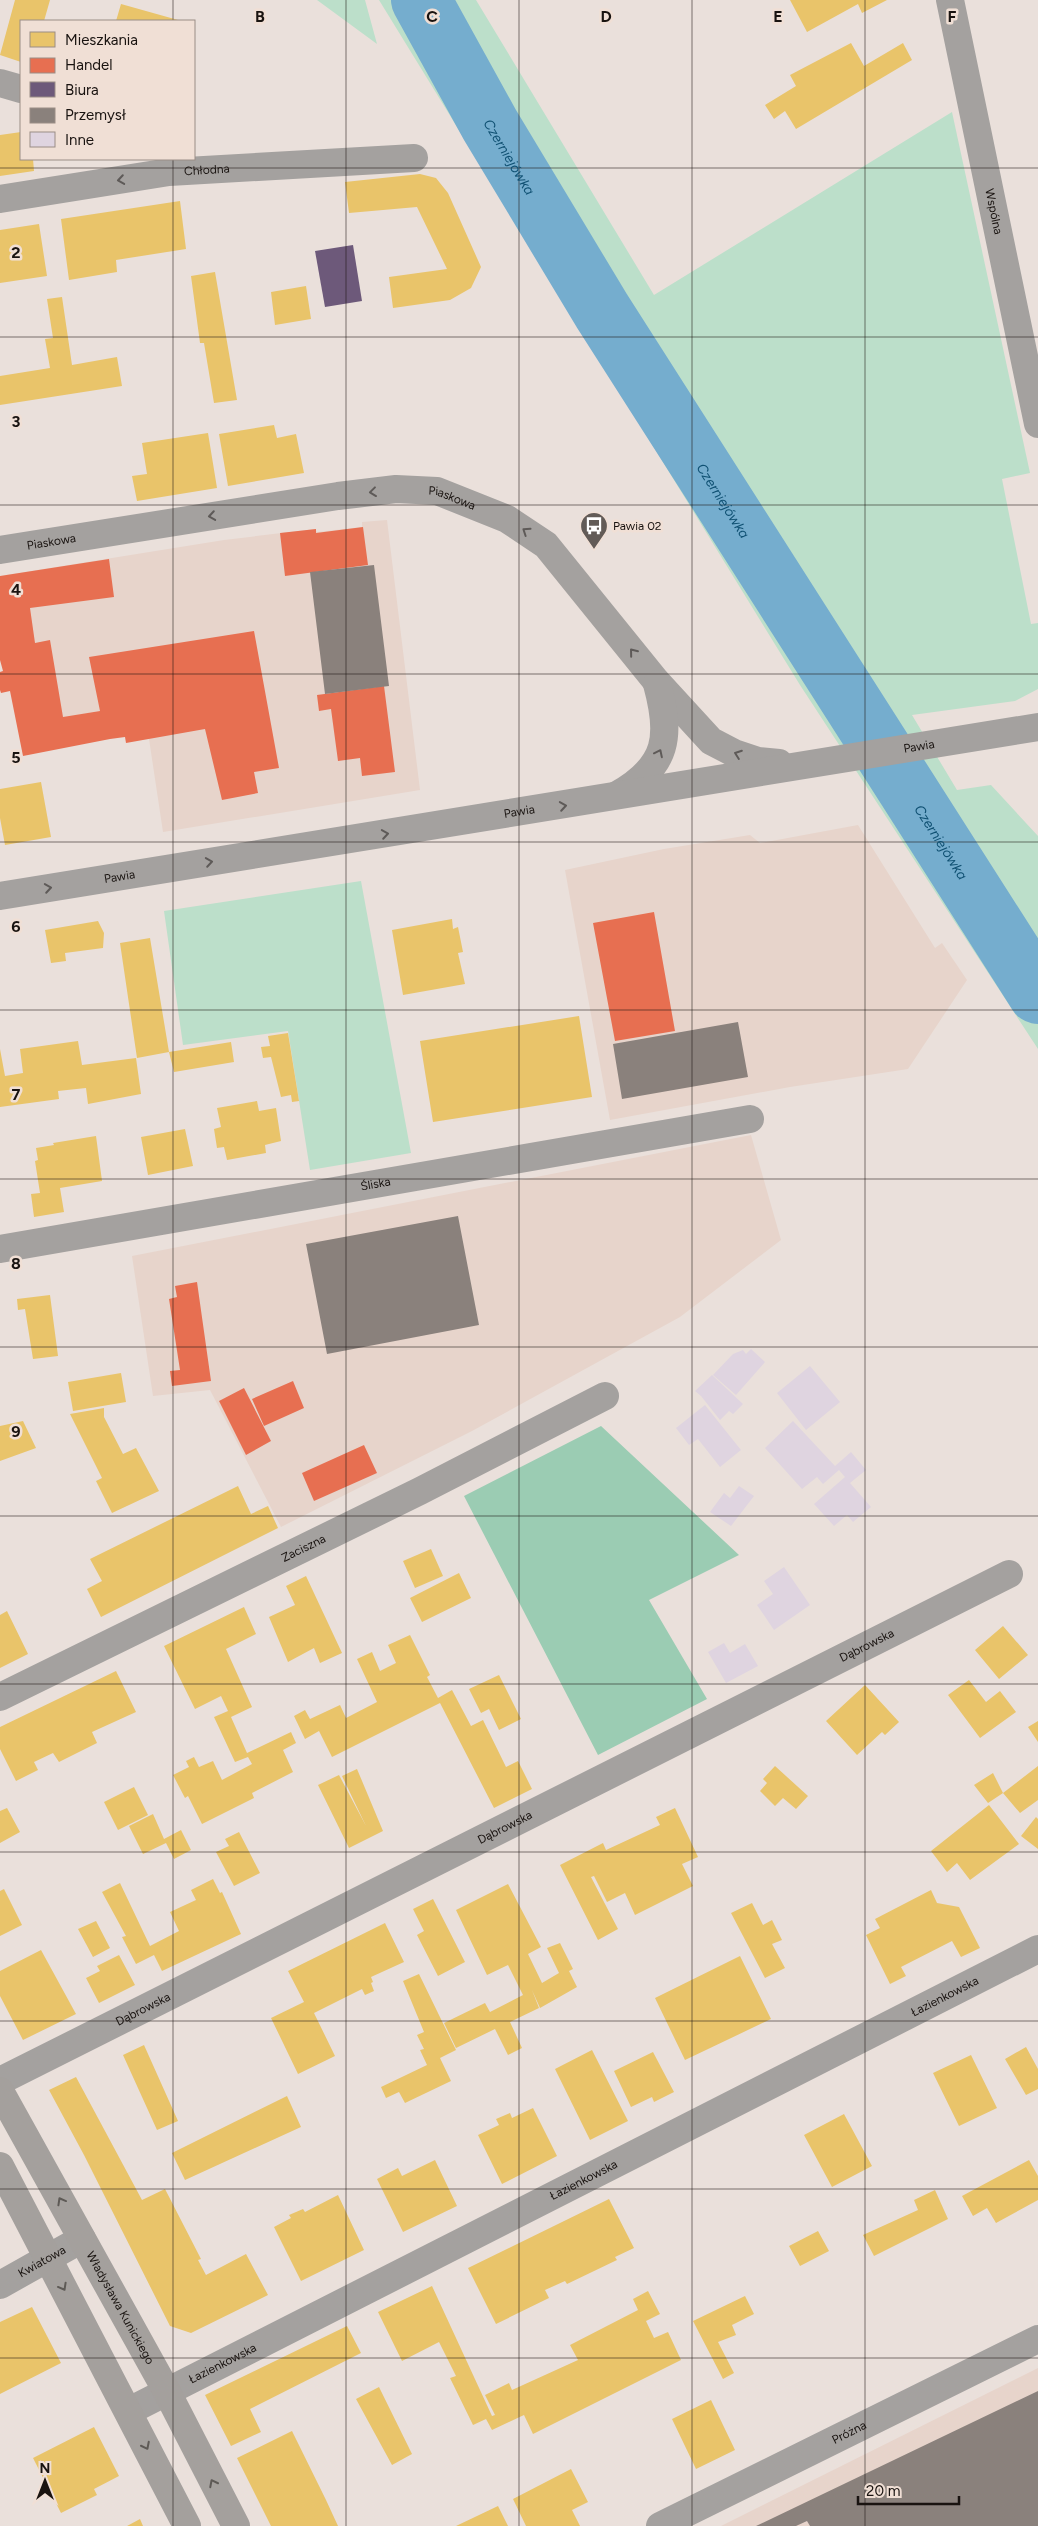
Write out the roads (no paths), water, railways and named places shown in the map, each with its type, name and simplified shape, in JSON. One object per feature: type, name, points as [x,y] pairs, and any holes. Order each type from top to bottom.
[{"type":"main road","name":"Władysława Kunickiego","points":[[0,2091],[166,2390],[232,2523]]},
{"type":"main road","points":[[0,2166],[129,2411],[187,2526]]},
{"type":"street","name":"Wspólna","points":[[950,0],[1030,347],[1038,424]]},
{"type":"street","points":[[0,83],[20,89]]},
{"type":"street","name":"Chłodna","points":[[0,199],[167,165],[414,158]]},
{"type":"street","name":"Piaskowa","points":[[0,550],[338,496],[396,489],[437,491],[507,519],[546,546],[656,681],[711,742],[734,753],[758,761],[801,765]]},
{"type":"street","points":[[612,798],[632,786],[647,773],[661,750],[665,736],[665,714],[656,681]]},
{"type":"street","name":"Pawia","points":[[0,896],[612,798],[1038,727]]},
{"type":"street","name":"Śliska","points":[[0,1249],[750,1119]]},
{"type":"street","name":"Zaciszna","points":[[0,1697],[411,1496],[606,1396]]},
{"type":"street","name":"Dąbrowska","points":[[0,2082],[1009,1574]]},
{"type":"street","name":"Łazienkowska","points":[[129,2411],[166,2390],[1038,1949]]},
{"type":"street","name":"Kwiatowa","points":[[0,2285],[82,2238]]},
{"type":"street","name":"Próżna","points":[[660,2526],[1038,2339]]},
{"type":"waterway","name":"Czerniejówka","points":[[421,0],[490,125],[602,311],[1038,994]]},
{"type":"place","name":"Pawia 02","points":[[594,550]]}]
